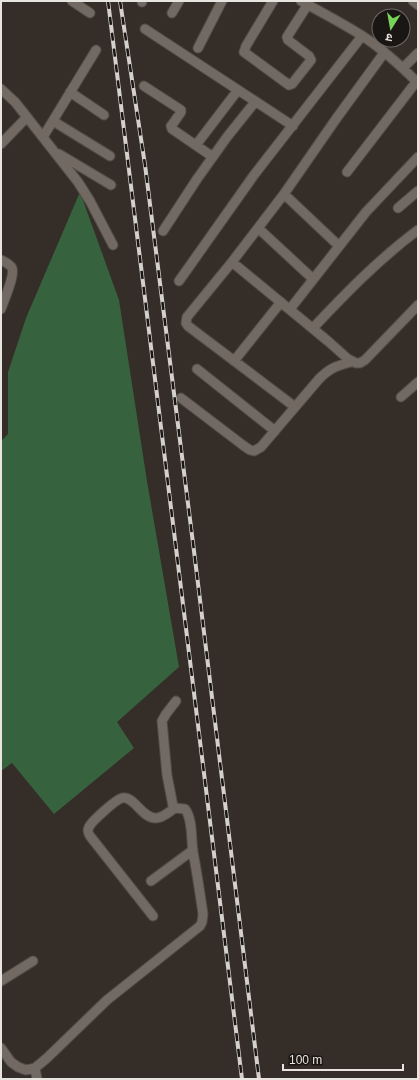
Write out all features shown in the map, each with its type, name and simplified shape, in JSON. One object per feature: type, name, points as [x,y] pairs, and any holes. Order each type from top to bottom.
[{"type":"street","points":[[72,1],[90,13]]},
{"type":"street","points":[[172,13],[179,1]]},
{"type":"street","points":[[198,48],[222,1]]},
{"type":"street","points":[[273,1],[246,46],[244,52],[288,85],[292,84],[311,60],[310,56],[288,40],[287,36],[304,3],[330,16],[362,36],[403,68],[417,83],[347,172]]},
{"type":"street","points":[[413,1],[418,5]]},
{"type":"street","points":[[145,29],[293,126]]},
{"type":"street","points":[[179,281],[254,175],[362,36]]},
{"type":"street","points":[[43,137],[96,50]]},
{"type":"street","points":[[295,407],[188,326],[186,323],[187,317],[232,262],[284,194],[384,53]]},
{"type":"street","points":[[403,68],[418,53]]},
{"type":"street","points":[[144,86],[182,111],[171,128],[213,157]]},
{"type":"street","points":[[1,89],[15,102],[78,182],[90,201],[113,245]]},
{"type":"street","points":[[196,145],[238,90]]},
{"type":"street","points":[[70,92],[104,115]]},
{"type":"street","points":[[163,231],[213,157],[255,102]]},
{"type":"street","points":[[1,144],[27,117]]},
{"type":"street","points":[[53,120],[110,156]]},
{"type":"street","points":[[55,152],[111,185]]},
{"type":"street","points":[[290,309],[366,212],[418,157]]},
{"type":"street","points":[[398,208],[418,191]]},
{"type":"street","points":[[284,194],[339,246]]},
{"type":"street","points":[[258,228],[313,279]]},
{"type":"street","points":[[313,328],[379,262],[418,230]]},
{"type":"street","points":[[1,260],[9,264],[12,268],[9,288],[1,309]]},
{"type":"street","points":[[232,262],[313,328],[351,362],[356,364],[365,360],[418,305]]},
{"type":"street","points":[[234,361],[281,302]]},
{"type":"street","points":[[181,398],[244,446],[254,451],[258,450],[328,370],[337,365],[351,362]]},
{"type":"street","points":[[197,369],[275,431]]},
{"type":"street","points":[[401,397],[418,382]]},
{"type":"street","points":[[175,808],[173,806],[171,796],[162,725],[163,718],[176,701]]},
{"type":"street","points":[[1,1048],[11,1062],[18,1067],[26,1070],[35,1068],[107,1000],[200,926],[202,922],[203,914],[190,821],[185,809],[175,808],[160,817],[149,817],[131,801],[122,798],[107,808],[94,820],[89,827],[88,832],[153,916]]},
{"type":"street","points":[[151,881],[193,850]]},
{"type":"street","points":[[1,981],[33,961]]},
{"type":"street","points":[[35,1068],[37,1079]]},
{"type":"green space","points":[[80,192],[119,300],[147,481],[179,667],[117,722],[134,748],[54,814],[12,763],[1,771],[1,441],[8,434],[8,372],[26,318]]},
{"type":"railway","points":[[108,1],[242,1079]]},
{"type":"railway","points":[[120,1],[145,165],[259,1079]]}]
